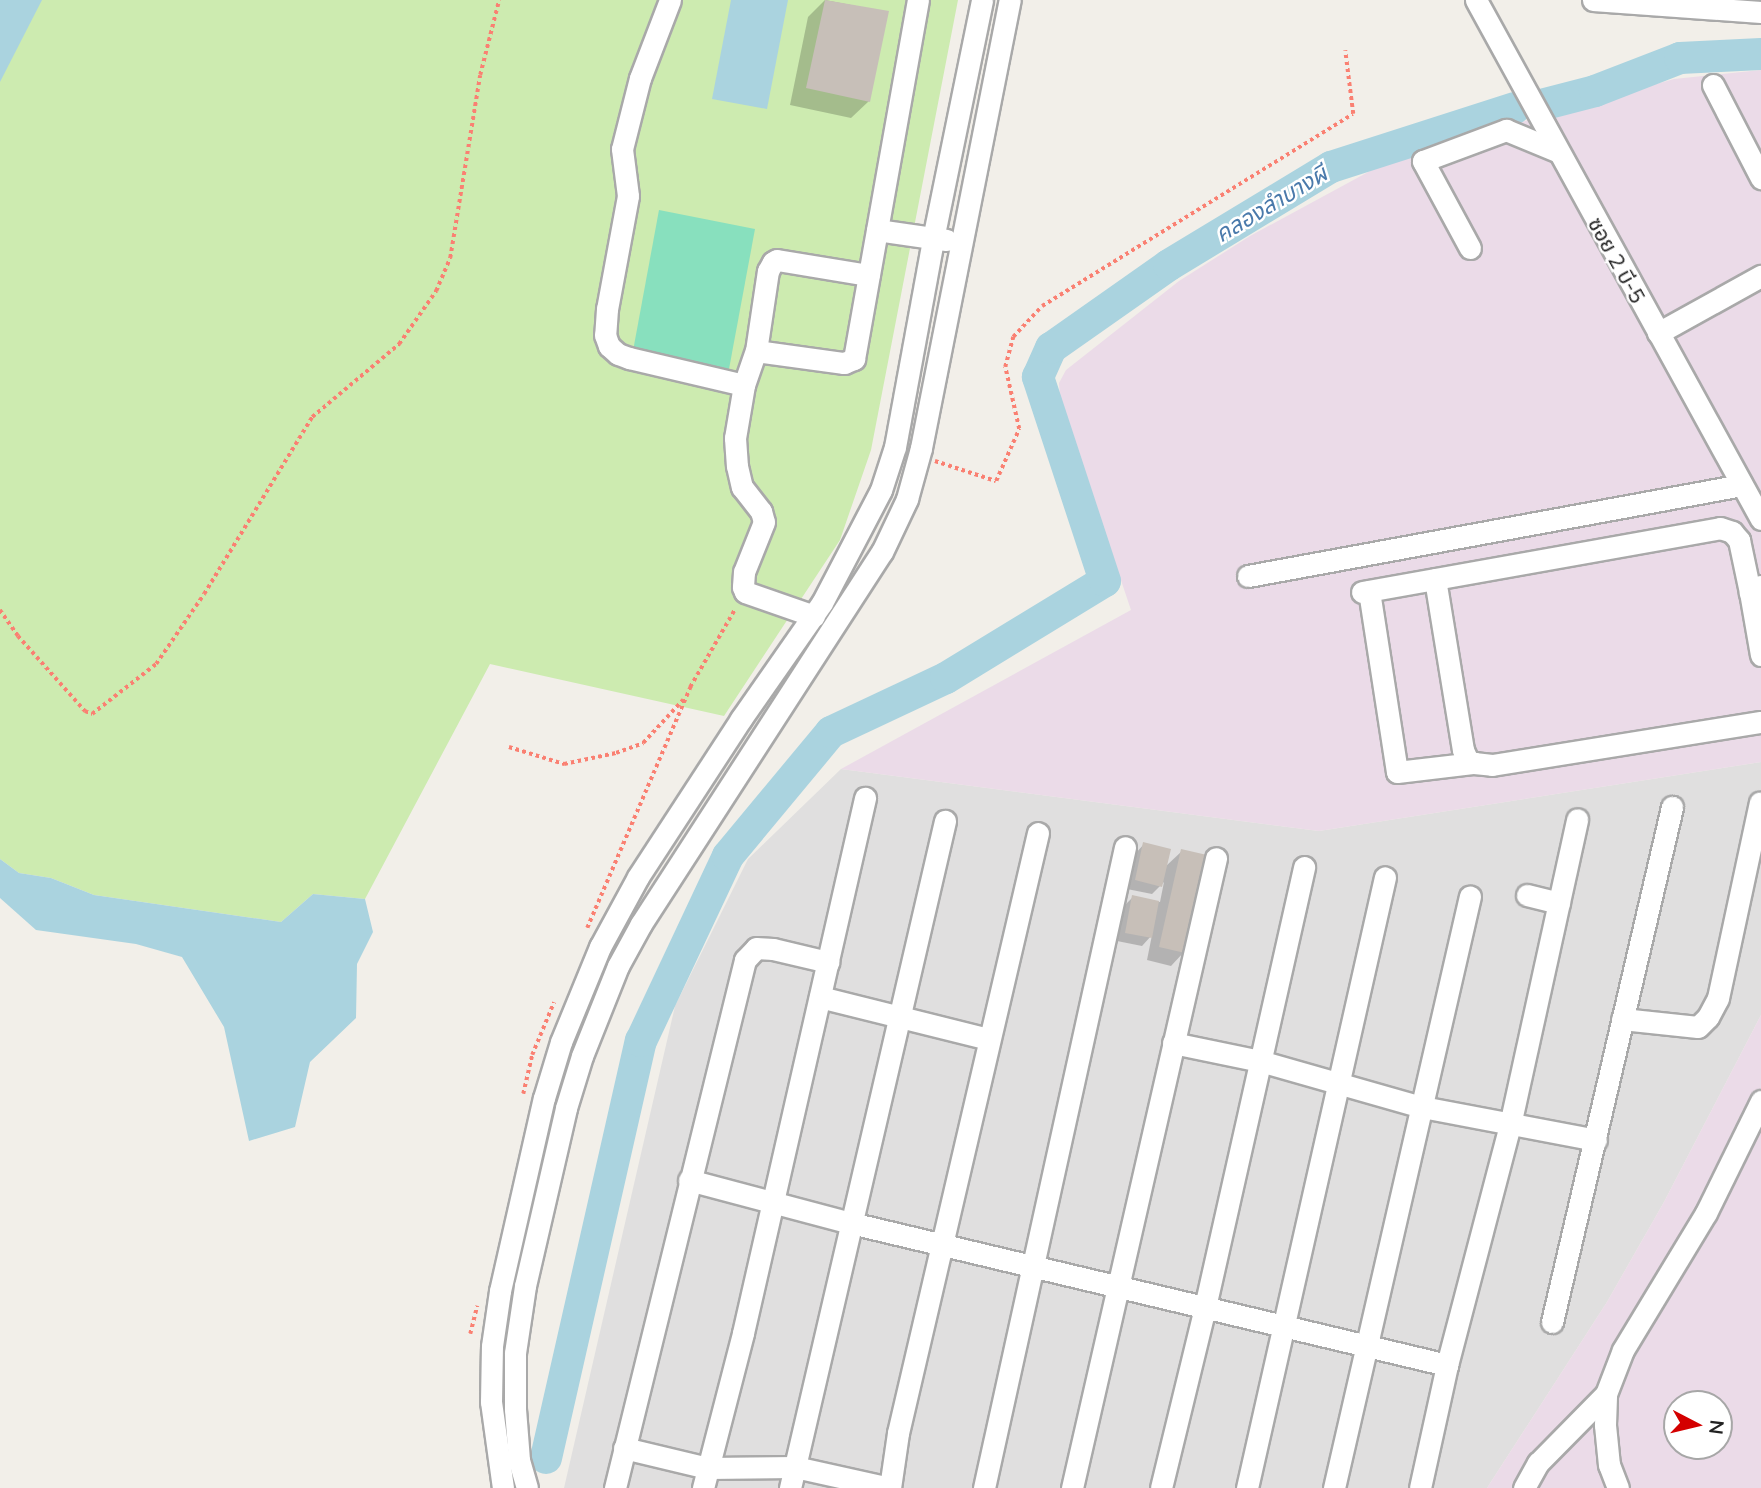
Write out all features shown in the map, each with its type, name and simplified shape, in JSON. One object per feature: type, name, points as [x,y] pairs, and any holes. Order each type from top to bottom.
[{"type":"street","points":[[670,0],[640,78],[622,149],[628,196],[605,335],[609,346],[618,354],[744,386]]},
{"type":"street","points":[[756,351],[849,363],[854,359],[918,0]]},
{"type":"street","points":[[503,1488],[491,1402],[492,1346],[500,1291],[544,1098],[561,1042],[600,947],[638,877],[741,719],[814,616],[881,490],[897,434],[933,239],[982,0]]},
{"type":"street","points":[[527,1488],[519,1460],[514,1409],[515,1353],[521,1313],[566,1108],[598,1013],[641,924],[882,552],[907,499],[919,456],[1010,0]]},
{"type":"street","name":"ซอย 2 บี-5","points":[[1475,0],[1761,519]]},
{"type":"street","points":[[1593,0],[1761,12]]},
{"type":"street","points":[[1713,85],[1761,178]]},
{"type":"street","points":[[1470,248],[1423,161],[1506,130],[1557,151]]},
{"type":"street","points":[[877,230],[962,242]]},
{"type":"street","points":[[814,616],[745,592],[744,572],[764,522],[761,511],[742,487],[735,438],[744,386],[756,351],[768,271],[773,262],[777,260],[869,275]]},
{"type":"street","points":[[1658,333],[1761,276]]},
{"type":"street","points":[[1248,576],[1742,485]]},
{"type":"street","points":[[1475,763],[1397,772],[1366,591],[1720,528],[1731,532],[1740,540],[1756,589],[1761,655]]},
{"type":"street","points":[[1434,579],[1463,750],[1468,761],[1492,765],[1761,722]]},
{"type":"street","points":[[706,1478],[773,1201],[865,798]]},
{"type":"street","points":[[1622,1019],[1698,1027],[1708,1017],[1717,998],[1760,803]]},
{"type":"street","points":[[1552,1322],[1672,807]]},
{"type":"street","points":[[1420,1488],[1447,1365],[1510,1125],[1577,819]]},
{"type":"street","points":[[792,1478],[946,821]]},
{"type":"street","points":[[624,1448],[706,1478],[792,1478],[890,1488],[898,1433],[1038,833]]},
{"type":"street","points":[[984,1488],[1125,847]]},
{"type":"street","points":[[1072,1488],[1216,858]]},
{"type":"street","points":[[1161,1488],[1205,1307],[1304,867]]},
{"type":"street","points":[[1247,1488],[1385,877]]},
{"type":"street","points":[[1334,1488],[1369,1345],[1470,895]]},
{"type":"street","points":[[1527,895],[1559,903]]},
{"type":"street","points":[[615,1488],[745,960],[756,948],[773,949],[828,962]]},
{"type":"street","points":[[820,996],[989,1039]]},
{"type":"street","points":[[1173,1043],[1260,1061],[1423,1107],[1596,1140]]},
{"type":"street","points":[[1618,1488],[1609,1465],[1605,1425],[1606,1394],[1623,1350],[1706,1213],[1761,1101]]},
{"type":"street","points":[[689,1180],[851,1223],[1447,1365]]},
{"type":"street","points":[[1524,1488],[1538,1463],[1606,1394]]},
{"type":"path","points":[[0,610],[26,646],[85,711],[92,714],[156,664],[204,594],[312,417],[399,344],[436,291],[450,258],[480,75],[499,0]]},
{"type":"path","points":[[919,456],[996,481],[1019,429],[1005,367],[1013,337],[1042,306],[1353,114],[1345,51]]},
{"type":"path","points":[[509,747],[564,764],[616,753],[643,743],[680,705],[745,592]]},
{"type":"shaded area","points":[[1761,70],[1761,762],[1319,831],[841,769],[1131,610],[1060,399],[1059,383],[1066,370],[1179,281],[1250,236],[1394,158],[1674,79]]},
{"type":"shaded area","points":[[1761,762],[1761,1015],[1664,1202],[1607,1302],[1487,1488],[564,1488],[675,1006],[748,859],[841,769],[1319,831]]},
{"type":"shaded area","points":[[1761,1015],[1761,1488],[1487,1488],[1607,1302],[1664,1202]]},
{"type":"green space","points":[[0,0],[958,0],[871,450],[840,540],[724,716],[490,664],[365,899],[313,894],[281,922],[94,895],[51,878],[19,873],[0,859]]},
{"type":"green space","points":[[659,210],[755,229],[729,369],[633,351]]},
{"type":"water","points":[[0,0],[42,0],[0,82]]},
{"type":"water","points":[[731,0],[788,0],[767,109],[712,99]]},
{"type":"water","points":[[0,859],[19,873],[51,878],[94,895],[281,922],[313,894],[365,899],[373,932],[357,964],[356,1018],[310,1062],[295,1127],[249,1141],[224,1027],[182,957],[136,944],[36,930],[0,898]]},
{"type":"building","points":[[825,0],[889,11],[870,102],[806,88]]},
{"type":"building","points":[[1143,842],[1171,849],[1162,887],[1135,880]]},
{"type":"building","points":[[1181,849],[1207,855],[1185,953],[1159,947]]},
{"type":"building","points":[[1132,895],[1159,901],[1152,938],[1125,933]]},
{"type":"waterway","name":"คลองลำบางผี","points":[[1545,104],[1595,91],[1680,58],[1761,54]]},
{"type":"waterway","points":[[546,1458],[641,1041],[728,856],[831,732],[946,678],[1105,581],[1038,377],[1051,348],[1169,265],[1331,167],[1515,108]]}]
